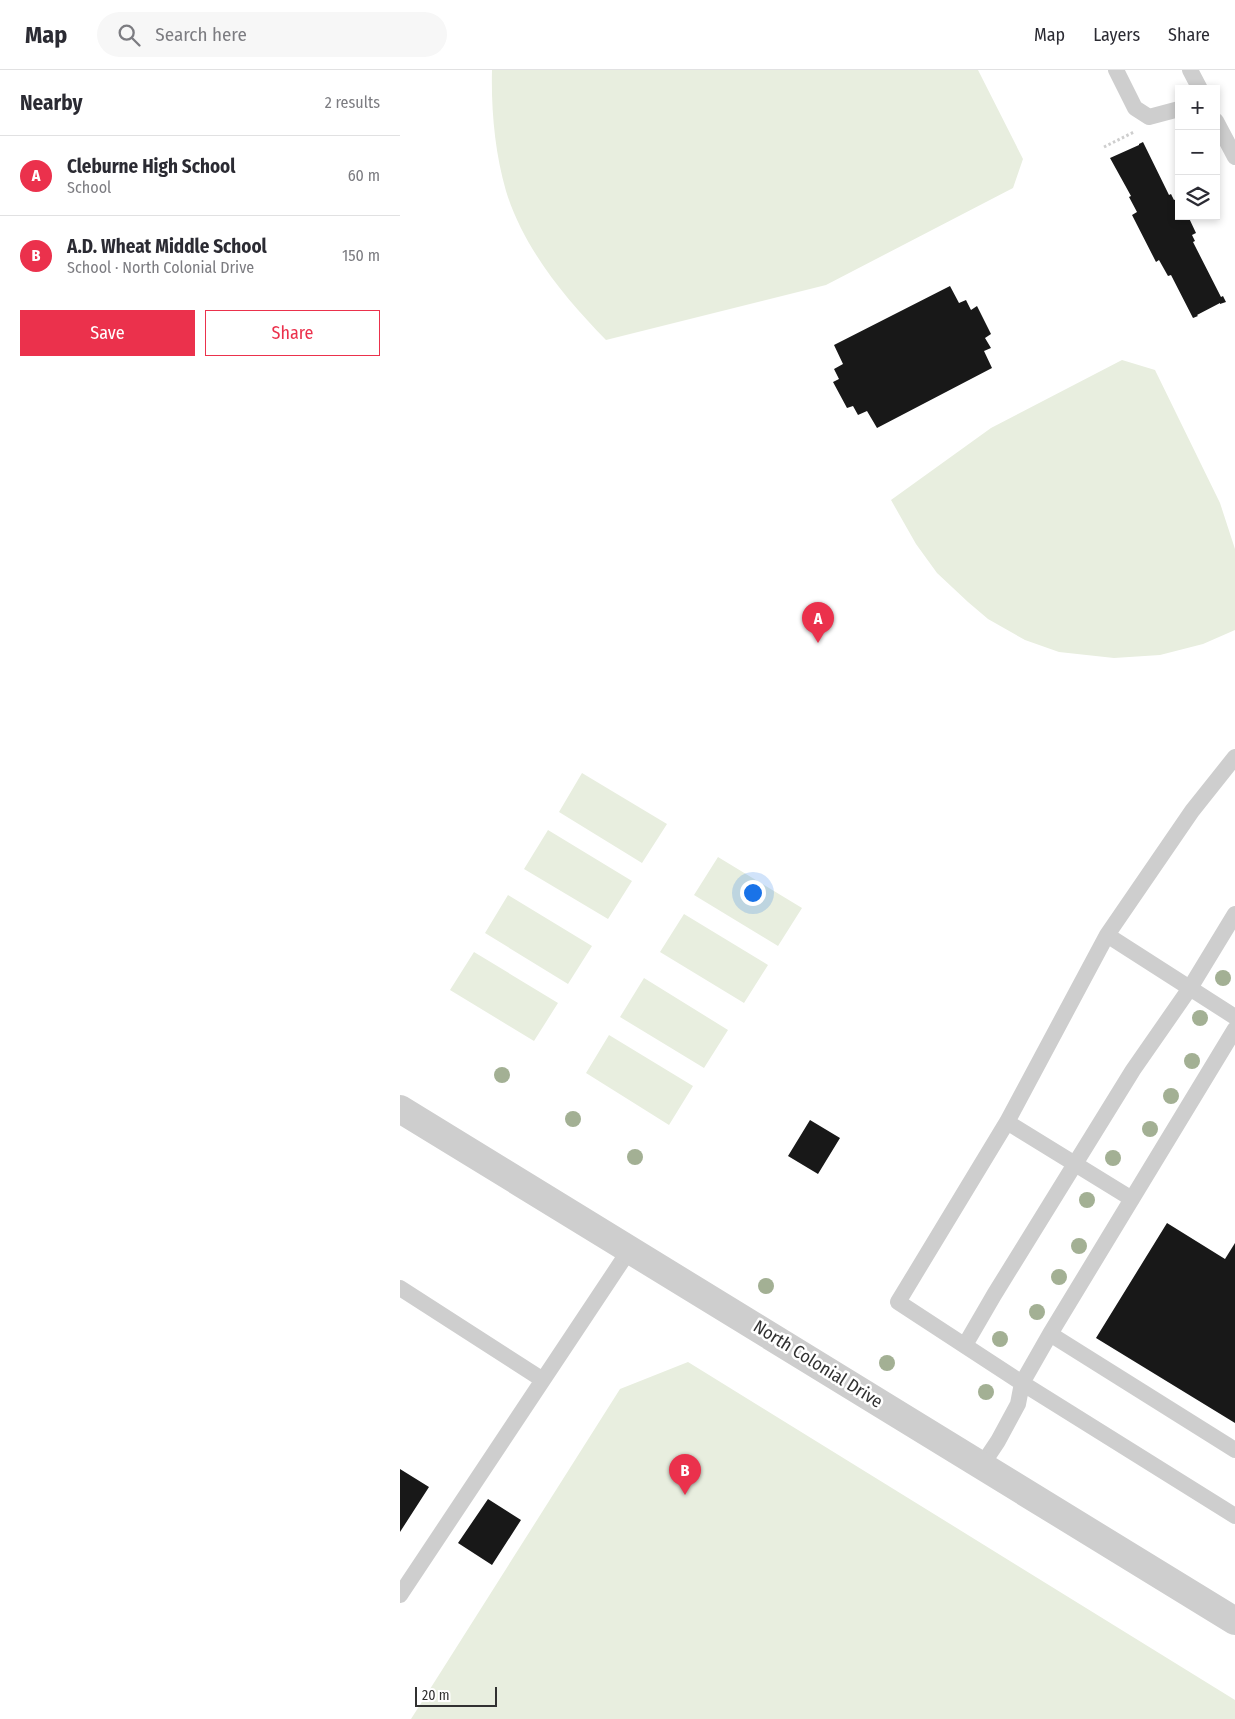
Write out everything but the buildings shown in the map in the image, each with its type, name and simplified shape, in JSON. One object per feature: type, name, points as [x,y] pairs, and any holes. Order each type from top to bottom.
[{"type":"street","name":"North Colonial Drive","points":[[400,1110],[1235,1621]]},
{"type":"lane","points":[[1116,70],[1135,108],[1149,117],[1175,109]]},
{"type":"lane","points":[[1190,70],[1198,85]]},
{"type":"lane","points":[[1220,129],[1235,157]]},
{"type":"lane","points":[[1235,757],[1192,811],[1106,935],[1007,1122],[898,1302],[1235,1516]]},
{"type":"lane","points":[[965,1345],[1133,1070],[1190,988],[1235,914]]},
{"type":"lane","points":[[1106,935],[1235,1017]]},
{"type":"lane","points":[[982,1465],[998,1441],[1018,1404],[1022,1382],[1235,1028]]},
{"type":"lane","points":[[1007,1122],[1132,1199]]},
{"type":"lane","points":[[400,1595],[630,1250]]},
{"type":"lane","points":[[400,1288],[543,1380]]},
{"type":"lane","points":[[1050,1334],[1235,1450]]},
{"type":"path","points":[[1104,147],[1139,130]]},
{"type":"green space","points":[[492,70],[978,70],[1023,159],[1013,188],[826,285],[606,340],[547,272],[523,233],[514,212],[502,177],[496,147],[492,100]]},
{"type":"green space","points":[[1122,360],[1155,370],[1220,503],[1235,549],[1235,630],[1203,644],[1160,655],[1114,658],[1059,652],[1025,640],[988,619],[968,602],[937,573],[916,544],[891,500],[991,428]]},
{"type":"green space","points":[[582,773],[667,824],[642,863],[559,812]]},
{"type":"green space","points":[[548,830],[632,881],[608,919],[524,869]]},
{"type":"green space","points":[[718,857],[802,908],[778,946],[694,895]]},
{"type":"green space","points":[[508,895],[592,946],[568,984],[485,933]]},
{"type":"green space","points":[[684,914],[768,965],[744,1003],[660,952]]},
{"type":"green space","points":[[474,952],[558,1003],[534,1041],[450,990]]},
{"type":"green space","points":[[644,978],[728,1030],[704,1068],[620,1017]]},
{"type":"green space","points":[[609,1035],[693,1086],[669,1125],[586,1073]]},
{"type":"green space","points":[[688,1362],[1235,1700],[1235,1719],[411,1719],[620,1389]]},
{"type":"place","name":"Cleburne High School","points":[[818,643]]},
{"type":"place","name":"A.D. Wheat Middle School","points":[[685,1495]]}]
